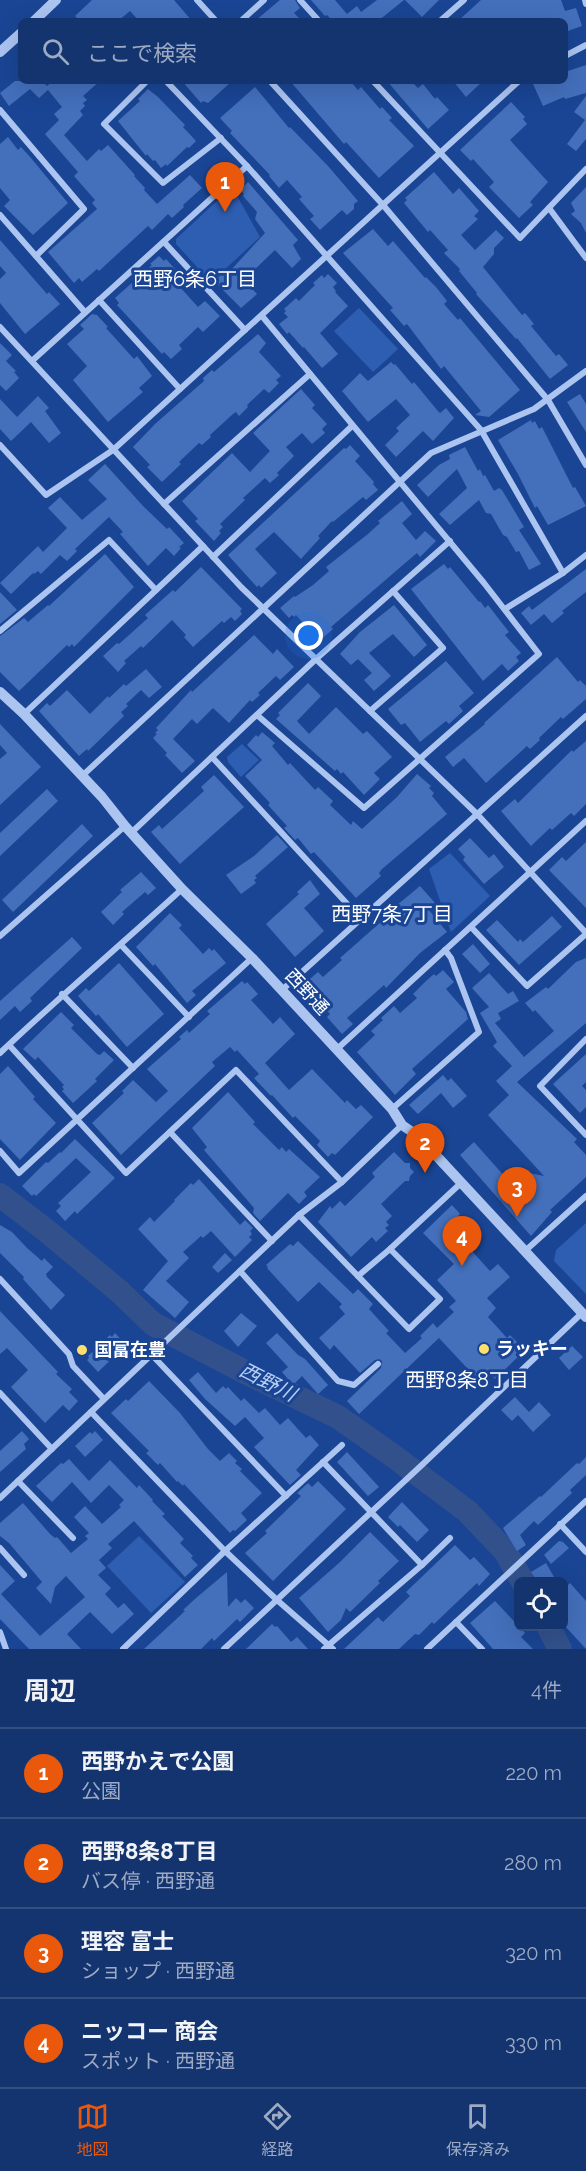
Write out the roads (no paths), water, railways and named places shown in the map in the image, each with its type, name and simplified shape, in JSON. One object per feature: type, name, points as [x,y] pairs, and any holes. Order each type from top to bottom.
[{"type":"street","points":[[37,18],[56,0]]},
{"type":"street","points":[[197,0],[210,18]]},
{"type":"street","points":[[245,18],[264,0]]},
{"type":"street","points":[[300,0],[316,18]]},
{"type":"street","points":[[443,18],[464,0]]},
{"type":"street","points":[[0,52],[18,36]]},
{"type":"street","points":[[568,54],[586,45]]},
{"type":"street","points":[[144,84],[104,124],[163,183],[221,138]]},
{"type":"street","points":[[169,84],[247,166],[481,430],[563,573]]},
{"type":"street","points":[[273,84],[383,205],[548,400],[586,465]]},
{"type":"street","points":[[376,84],[520,238],[586,169]]},
{"type":"street","points":[[0,445],[46,495],[113,450],[516,84]]},
{"type":"street","points":[[0,110],[84,209],[36,256]]},
{"type":"street","points":[[33,360],[84,311],[247,166]]},
{"type":"street","points":[[549,208],[586,258]]},
{"type":"street","points":[[0,215],[84,311]]},
{"type":"street","points":[[164,242],[245,330]]},
{"type":"street","points":[[99,300],[180,390]]},
{"type":"street","points":[[257,715],[364,808],[539,654],[505,609],[262,316]]},
{"type":"street","points":[[0,327],[263,609],[477,814],[586,933],[527,986],[471,927]]},
{"type":"street","points":[[82,776],[431,453],[534,409],[586,371]]},
{"type":"street","points":[[164,504],[310,374]]},
{"type":"street","points":[[213,557],[352,426]]},
{"type":"street","points":[[0,631],[109,540],[156,590]]},
{"type":"street","points":[[0,936],[212,757],[316,659],[450,542]]},
{"type":"street","points":[[24,714],[203,546]]},
{"type":"street","points":[[505,609],[563,573],[586,555]]},
{"type":"street","points":[[370,711],[442,648],[393,591]]},
{"type":"street","name":"西野通","points":[[1,695],[24,714],[182,889],[252,958],[392,1109],[402,1125],[418,1136],[584,1315]]},
{"type":"street","points":[[282,990],[586,716]]},
{"type":"street","points":[[212,757],[361,919]]},
{"type":"street","points":[[337,1049],[586,821]]},
{"type":"street","points":[[0,1053],[62,994],[121,945],[182,889]]},
{"type":"street","points":[[121,945],[189,1017]]},
{"type":"street","points":[[392,1109],[479,1032],[451,958],[445,950]]},
{"type":"street","points":[[0,1151],[19,1173],[252,958]]},
{"type":"street","points":[[62,994],[133,1068]]},
{"type":"street","points":[[586,1039],[540,1086],[586,1134]]},
{"type":"street","points":[[9,1045],[126,1173],[236,1070],[342,1182]]},
{"type":"street","points":[[0,1498],[299,1215],[342,1182],[402,1125]]},
{"type":"street","points":[[170,1132],[273,1241]]},
{"type":"street","points":[[358,1276],[461,1183]]},
{"type":"street","points":[[525,1251],[586,1196]]},
{"type":"street","points":[[299,1215],[409,1329],[440,1299],[390,1249]]},
{"type":"street","points":[[240,1271],[338,1381],[354,1385],[378,1364]]},
{"type":"street","points":[[0,1280],[69,1354],[73,1366],[104,1399]]},
{"type":"street","points":[[224,1649],[584,1315]]},
{"type":"street","points":[[151,1354],[286,1496]]},
{"type":"street","points":[[0,1393],[52,1449]]},
{"type":"street","points":[[91,1412],[225,1551],[328,1647],[450,1538]]},
{"type":"street","points":[[123,1649],[225,1551],[342,1444]]},
{"type":"street","points":[[323,1462],[422,1565]]},
{"type":"street","points":[[18,1481],[74,1538]]},
{"type":"street","points":[[427,1649],[586,1501]]},
{"type":"street","points":[[560,1524],[586,1552]]},
{"type":"street","points":[[0,1548],[24,1575]]},
{"type":"street","points":[[456,1622],[482,1649]]},
{"type":"street","points":[[0,1632],[6,1649]]},
{"type":"waterway","name":"西野川","points":[[0,1195],[120,1292],[153,1324],[338,1417],[392,1455],[467,1511],[505,1551],[520,1577]]},
{"type":"waterway","name":"西野川","points":[[551,1631],[560,1649]]},
{"type":"place","name":"西野かえで公園","points":[[225,212]]},
{"type":"place","name":"西野8条8丁目","points":[[425,1173]]},
{"type":"place","name":"理容 富士","points":[[517,1217]]},
{"type":"place","name":"ニッコー 商会","points":[[462,1266]]},
{"type":"place","name":"ラッキー","points":[[484,1349]]},
{"type":"place","name":"国富在豊","points":[[82,1350]]},
{"type":"district","name":"西野6条6丁目","points":[[195,279]]},
{"type":"district","name":"西野7条7丁目","points":[[392,914]]},
{"type":"district","name":"西野8条8丁目","points":[[467,1380]]}]
